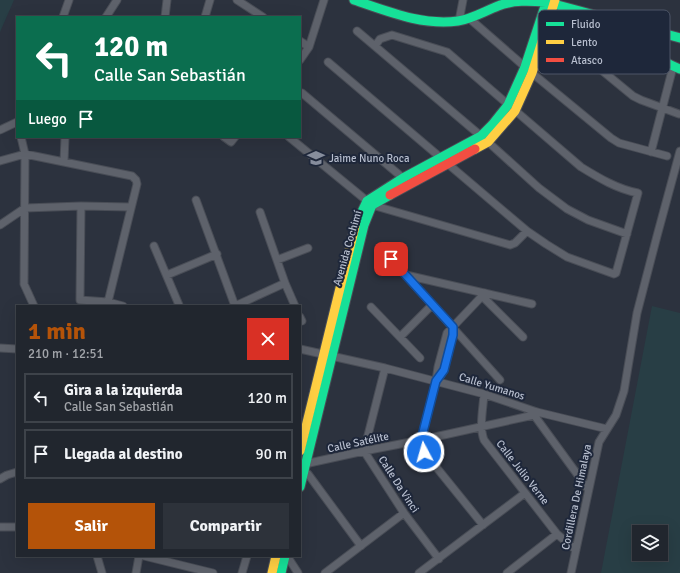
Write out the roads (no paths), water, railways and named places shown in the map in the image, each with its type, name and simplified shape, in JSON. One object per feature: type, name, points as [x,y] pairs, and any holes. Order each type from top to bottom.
[{"type":"street","points":[[63,16],[69,0]]},
{"type":"street","points":[[107,16],[117,0]]},
{"type":"street","points":[[165,16],[167,0]]},
{"type":"street","points":[[205,16],[210,0]]},
{"type":"street","points":[[237,0],[261,16]]},
{"type":"street","points":[[301,59],[309,47],[324,0]]},
{"type":"street","points":[[354,0],[418,19],[438,22],[459,21],[506,4],[530,1],[550,1],[581,10]]},
{"type":"street","points":[[459,21],[462,0]]},
{"type":"street","points":[[470,18],[528,70],[611,138],[619,143],[667,156]]},
{"type":"street","points":[[357,31],[539,188],[567,208],[588,220],[626,234]]},
{"type":"street","points":[[670,34],[680,36]]},
{"type":"street","points":[[328,62],[527,230],[546,244],[567,257],[614,274],[616,273],[638,193],[629,192],[605,182],[581,167],[444,50],[392,35],[380,39],[375,46]]},
{"type":"street","name":"Avenida Cochimí","points":[[369,203],[484,139],[492,125],[512,108],[528,70],[538,38]]},
{"type":"street","points":[[301,42],[309,47]]},
{"type":"street","points":[[651,152],[662,109],[677,68]]},
{"type":"street","points":[[606,74],[633,96],[662,109],[679,114]]},
{"type":"street","points":[[302,93],[403,178]]},
{"type":"street","points":[[0,130],[16,122]]},
{"type":"street","points":[[21,138],[25,154],[24,284],[34,305]]},
{"type":"street","points":[[64,162],[65,138]]},
{"type":"street","points":[[290,138],[369,203],[510,245],[515,243],[527,230]]},
{"type":"street","name":"Cordillera De Himalaya","points":[[571,573],[599,442],[618,411],[624,391],[637,313],[656,236],[680,151]]},
{"type":"street","points":[[0,161],[25,154],[132,176],[136,180],[137,184],[107,304],[82,301],[79,297],[81,206]]},
{"type":"street","name":"Avenida Cochimí","points":[[301,477],[356,223],[369,203],[403,178],[445,161]]},
{"type":"street","points":[[196,200],[235,305]]},
{"type":"street","points":[[0,225],[25,208],[81,206],[131,207]]},
{"type":"street","points":[[260,212],[295,305]]},
{"type":"street","points":[[154,246],[179,305]]},
{"type":"street","points":[[277,260],[308,248]]},
{"type":"street","points":[[167,275],[216,254]]},
{"type":"street","points":[[391,259],[500,380]]},
{"type":"street","points":[[406,275],[483,294],[532,304]]},
{"type":"street","points":[[237,305],[286,283]]},
{"type":"street","points":[[483,294],[453,327],[453,335],[444,370],[436,381],[421,440],[424,452],[483,525]]},
{"type":"street","points":[[483,294],[524,337]]},
{"type":"street","points":[[400,337],[432,305]]},
{"type":"street","points":[[371,307],[420,358]]},
{"type":"street","points":[[0,348],[16,349]]},
{"type":"street","name":"Calle Yumanos","points":[[301,349],[436,381],[484,394],[535,413],[607,429]]},
{"type":"street","name":"Avenida Cochimí","points":[[301,447],[327,356]]},
{"type":"street","name":"Calle Da Vinci","points":[[385,368],[364,451],[404,513],[439,559]]},
{"type":"street","name":"Calle Julio Verne","points":[[484,394],[482,426],[482,435],[484,440],[557,534],[576,550]]},
{"type":"street","points":[[535,413],[588,489]]},
{"type":"street","name":"Calle Satélite","points":[[302,467],[364,451],[421,440],[535,413]]},
{"type":"street","points":[[302,467],[361,546]]},
{"type":"street","points":[[0,479],[16,472]]},
{"type":"street","points":[[418,573],[439,559],[525,493]]},
{"type":"street","points":[[325,573],[404,513]]},
{"type":"street","points":[[0,527],[16,527]]},
{"type":"street","points":[[508,573],[557,534]]},
{"type":"street","points":[[97,557],[102,573]]},
{"type":"street","points":[[136,573],[139,557]]},
{"type":"street","points":[[148,557],[213,573]]},
{"type":"street","points":[[242,573],[247,557]]},
{"type":"street","points":[[272,573],[276,557]]},
{"type":"street","points":[[281,573],[286,557]]},
{"type":"street","points":[[287,557],[298,573]]},
{"type":"place","name":"Jaime Nuno Roca","points":[[316,158]]}]
